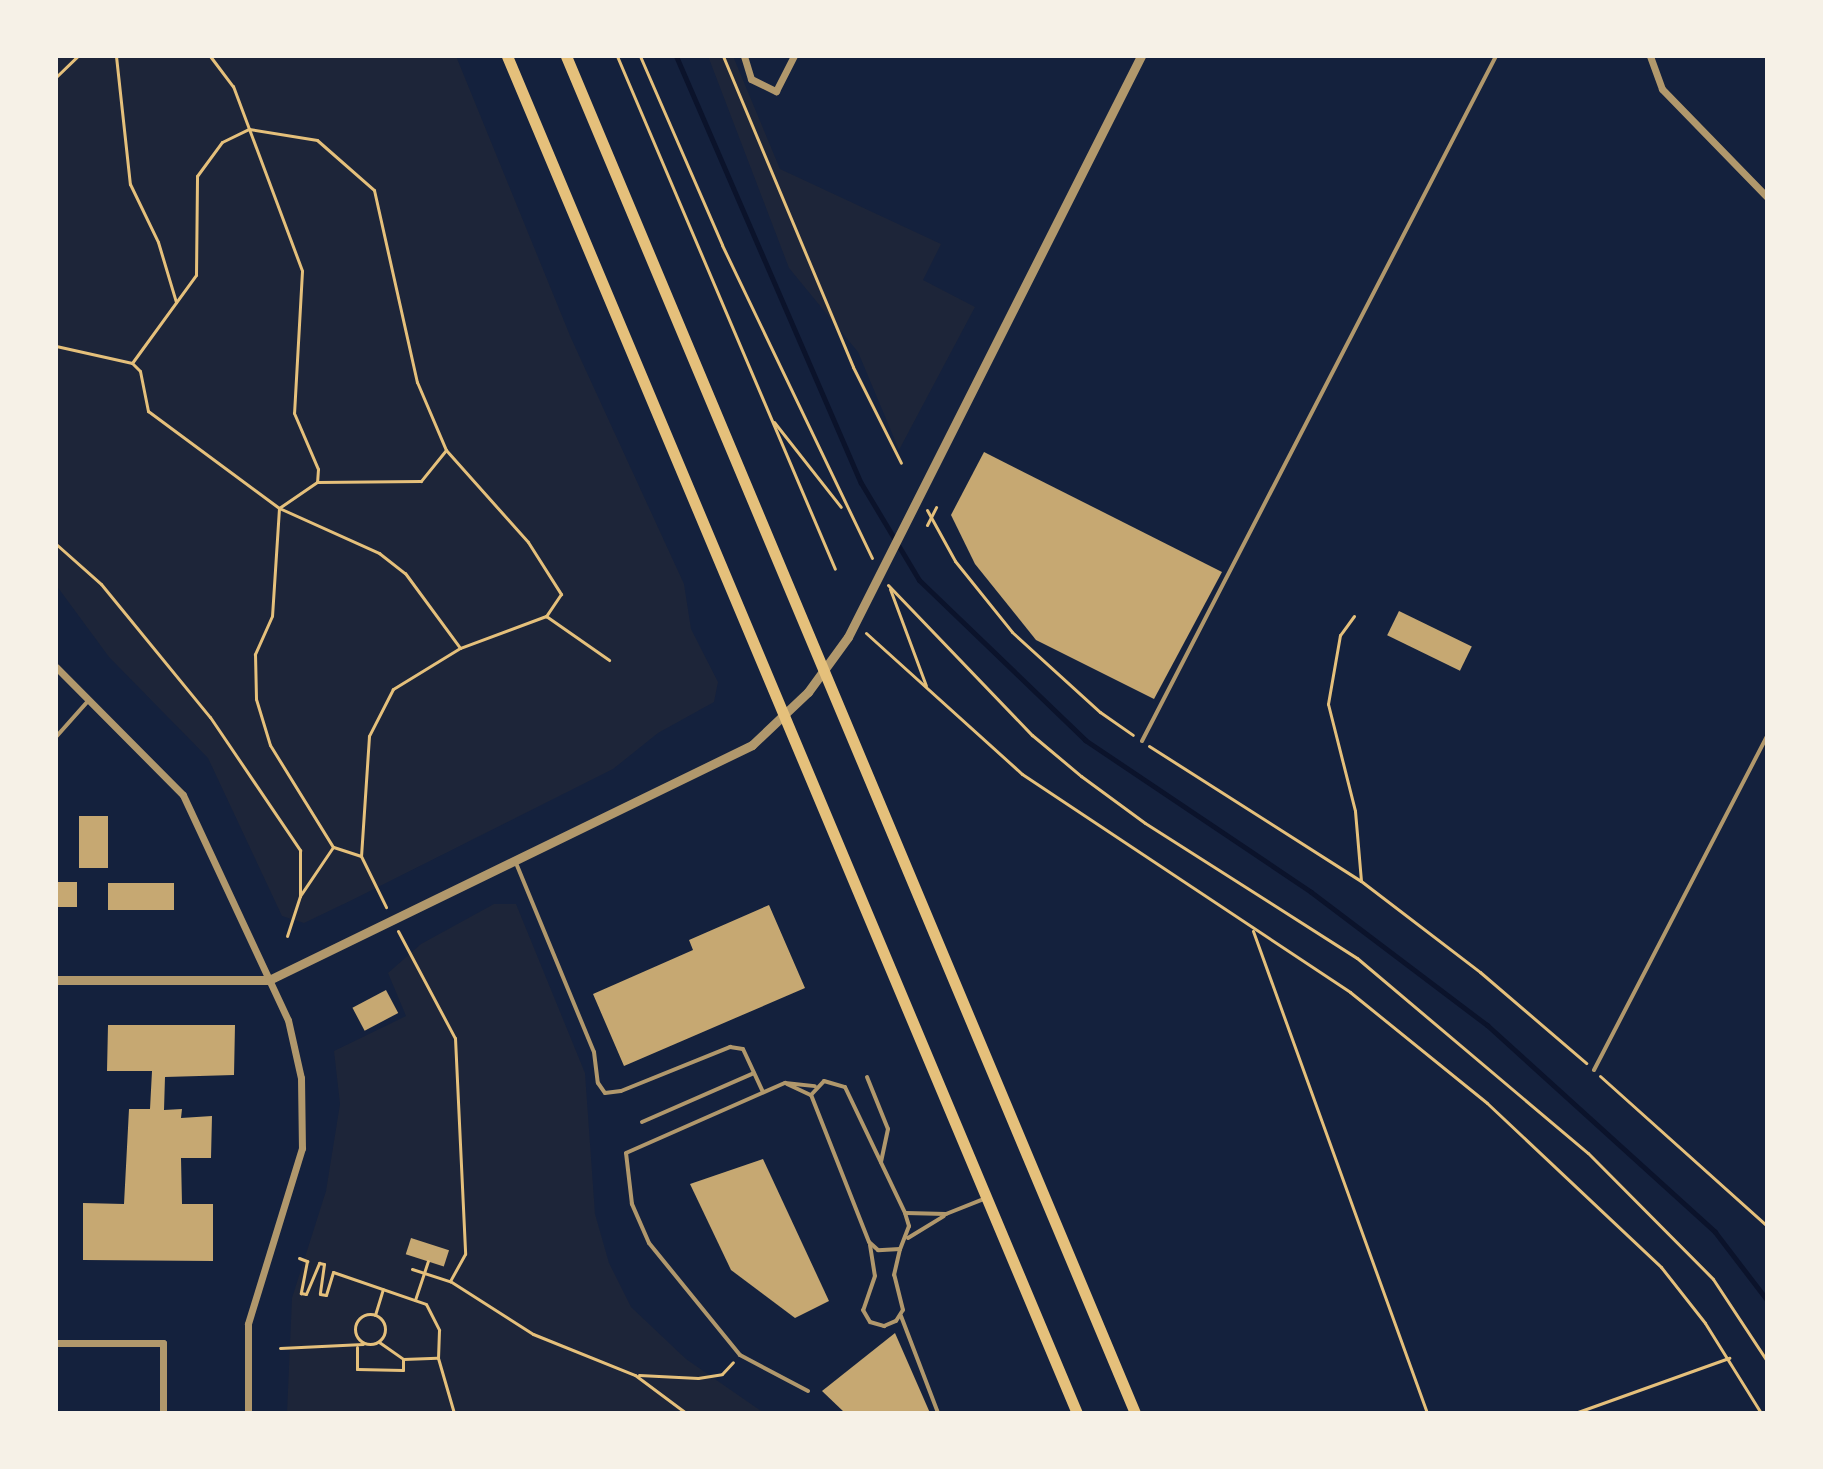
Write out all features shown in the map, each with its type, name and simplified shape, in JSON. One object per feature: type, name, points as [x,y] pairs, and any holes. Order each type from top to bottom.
[{"type":"main road","points":[[507,56],[1077,1413]]},
{"type":"main road","points":[[566,56],[1135,1413]]},
{"type":"street","points":[[744,56],[751,79],[776,91],[794,56]]},
{"type":"street","points":[[56,980],[269,980],[752,745],[826,672],[857,621],[916,498],[1141,56]]},
{"type":"street","points":[[1650,56],[1662,89],[1767,197]]},
{"type":"street","points":[[56,667],[183,795],[288,1020],[305,1113],[302,1148],[248,1324],[248,1413]]},
{"type":"street","points":[[56,1343],[163,1343],[163,1413]]},
{"type":"lane","points":[[1142,741],[1496,56]]},
{"type":"lane","points":[[56,737],[89,699]]},
{"type":"lane","points":[[1594,1070],[1767,736]]},
{"type":"lane","points":[[515,861],[594,1052],[598,1083],[605,1093],[621,1091],[730,1047],[743,1049],[763,1092]]},
{"type":"lane","points":[[642,1122],[754,1073]]},
{"type":"lane","points":[[867,1077],[888,1129],[881,1162]]},
{"type":"lane","points":[[808,1391],[760,1370],[740,1355],[649,1243],[632,1204],[626,1153],[785,1083],[815,1086],[834,1081],[845,1087],[905,1213],[907,1239]]},
{"type":"lane","points":[[785,1083],[811,1095],[869,1242],[875,1276],[863,1310],[870,1322],[904,1330]]},
{"type":"lane","points":[[811,1095],[815,1086]]},
{"type":"lane","points":[[938,1413],[904,1330],[901,1316],[904,1303],[894,1275],[900,1249],[907,1239],[946,1214],[988,1197]]},
{"type":"lane","points":[[905,1213],[946,1214]]},
{"type":"lane","points":[[869,1242],[878,1250],[900,1249]]},
{"type":"lane","points":[[890,1325],[901,1316]]},
{"type":"path","points":[[56,77],[78,56]]},
{"type":"path","points":[[116,56],[130,184],[158,242],[176,302]]},
{"type":"path","points":[[210,56],[233,86],[302,271],[294,413],[318,469],[317,482]]},
{"type":"path","points":[[617,56],[835,569]]},
{"type":"path","points":[[640,56],[848,517],[873,560]]},
{"type":"path","points":[[723,56],[853,367],[901,463]]},
{"type":"path","points":[[132,363],[196,275],[197,176],[222,142],[249,129],[317,140],[374,190],[417,382],[446,450],[528,542],[561,594],[546,616],[460,648],[393,689],[369,736],[361,856],[333,847],[270,745],[256,699],[255,654],[272,616],[279,508]]},
{"type":"path","points":[[56,346],[132,363],[140,371],[148,411],[279,508],[379,553],[396,566],[460,648]]},
{"type":"path","points":[[770,416],[848,517]]},
{"type":"path","points":[[279,508],[317,482],[421,481],[446,450]]},
{"type":"path","points":[[916,498],[955,561],[1012,632],[1100,712],[1361,881],[1480,972],[1767,1226]]},
{"type":"path","points":[[927,525],[936,507]]},
{"type":"path","points":[[56,544],[101,584],[210,717],[300,850],[300,896]]},
{"type":"path","points":[[881,573],[926,686]]},
{"type":"path","points":[[888,585],[1032,735],[1081,776],[1145,823],[1357,958],[1565,1133],[1713,1279],[1767,1361]]},
{"type":"path","points":[[546,616],[609,660]]},
{"type":"path","points":[[1354,616],[1340,635],[1328,704],[1355,811],[1361,881]]},
{"type":"path","points":[[857,621],[1022,774],[1252,930],[1350,992],[1419,1045],[1574,1181],[1661,1267],[1729,1358],[1761,1413]]},
{"type":"path","points":[[287,936],[300,896],[333,847]]},
{"type":"path","points":[[1252,930],[1427,1413]]},
{"type":"path","points":[[427,990],[455,1038],[465,1254],[450,1281]]},
{"type":"path","points":[[299,1258],[307,1261],[301,1293],[306,1294],[319,1263],[324,1264],[320,1294],[326,1295],[333,1272],[426,1304],[439,1330],[438,1358],[455,1412]]},
{"type":"path","points":[[415,1300],[428,1261]]},
{"type":"path","points":[[412,1269],[450,1281],[533,1334],[635,1375],[686,1413]]},
{"type":"path","points":[[363,1344],[355,1324],[375,1315],[383,1289]]},
{"type":"path","points":[[375,1315],[385,1327],[379,1342]]},
{"type":"path","points":[[280,1348],[357,1347],[379,1342],[403,1359],[438,1358]]},
{"type":"path","points":[[357,1347],[357,1369],[403,1370],[403,1359]]},
{"type":"path","points":[[635,1375],[722,1374],[740,1355]]},
{"type":"path","points":[[1575,1413],[1729,1358]]},
{"type":"shaded area","points":[[56,56],[456,56],[571,338],[684,584],[691,629],[718,682],[714,702],[658,733],[613,769],[352,900],[304,923],[282,916],[208,758],[109,657],[56,585]]},
{"type":"shaded area","points":[[708,56],[733,56],[780,169],[941,244],[923,280],[975,307],[899,450],[858,352],[789,268]]},
{"type":"shaded area","points":[[494,904],[516,904],[585,1073],[595,1214],[609,1263],[631,1307],[686,1359],[764,1413],[287,1413],[292,1298],[326,1191],[340,1104],[334,1051],[406,1016],[388,973],[421,944]]},
{"type":"building","points":[[984,452],[1222,572],[1154,699],[1036,640],[975,564],[951,515]]},
{"type":"building","points":[[1399,611],[1472,647],[1460,671],[1387,635]]},
{"type":"building","points":[[79,816],[108,816],[108,868],[79,868]]},
{"type":"building","points":[[56,882],[77,882],[77,907],[56,907]]},
{"type":"building","points":[[108,883],[174,883],[174,910],[108,910]]},
{"type":"building","points":[[769,905],[805,988],[624,1066],[593,994],[693,950],[689,940]]},
{"type":"building","points":[[386,990],[398,1013],[365,1031],[352,1008]]},
{"type":"building","points":[[108,1025],[235,1025],[234,1075],[165,1077],[164,1110],[182,1109],[181,1118],[212,1116],[211,1158],[181,1158],[182,1204],[213,1204],[213,1261],[83,1260],[83,1203],[124,1204],[129,1109],[150,1109],[152,1071],[107,1071]]},
{"type":"building","points":[[763,1159],[829,1301],[795,1318],[731,1270],[690,1184]]},
{"type":"building","points":[[411,1238],[449,1250],[444,1267],[406,1254]]},
{"type":"building","points":[[895,1333],[930,1413],[845,1413],[822,1391]]},
{"type":"waterway","points":[[676,56],[861,483],[919,580],[1085,740],[1311,892],[1487,1025],[1715,1232],[1767,1300]]}]
